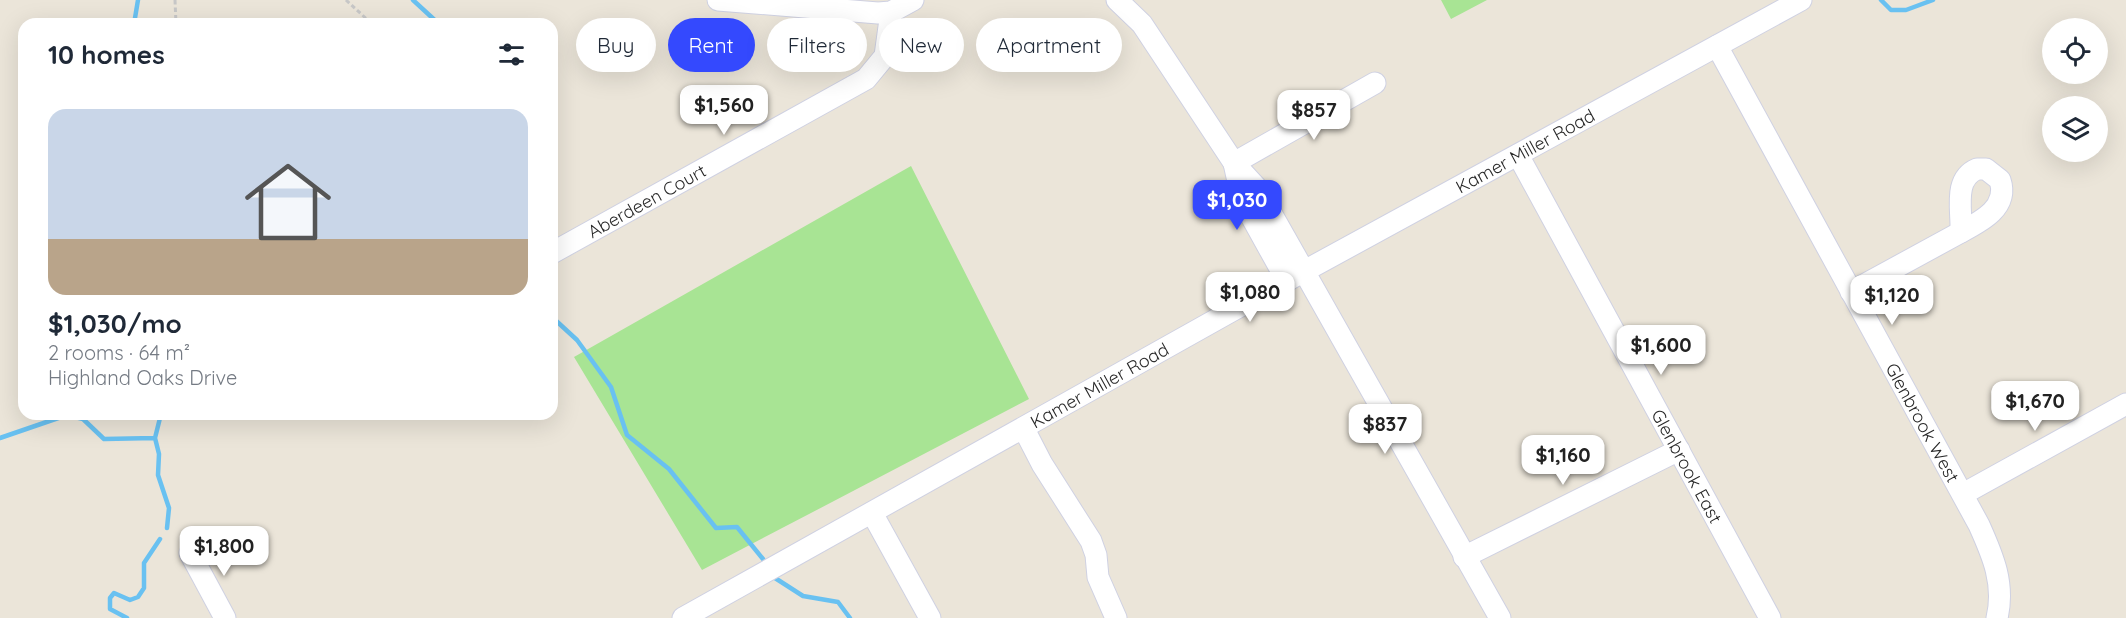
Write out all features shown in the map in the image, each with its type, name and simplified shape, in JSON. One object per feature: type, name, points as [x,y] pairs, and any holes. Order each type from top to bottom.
[{"type":"street","points":[[718,0],[858,12],[891,12],[913,0]]},
{"type":"street","name":"Kamer Miller Road","points":[[683,618],[1296,276],[1801,0]]},
{"type":"street","points":[[1123,2],[1142,24],[1234,163],[1242,200],[1296,276],[1500,618]]},
{"type":"street","name":"Aberdeen Court","points":[[558,251],[866,79],[885,56],[891,12]]},
{"type":"street","name":"Glenbrook West","points":[[1717,46],[1963,494],[1986,541],[1998,572],[2000,587],[1996,618]]},
{"type":"street","points":[[1234,163],[1375,83]]},
{"type":"street","name":"Glenbrook East","points":[[1518,155],[1770,618]]},
{"type":"street","points":[[1851,292],[1961,232]]},
{"type":"street","points":[[1963,494],[2126,404]]},
{"type":"street","points":[[1024,429],[1042,464],[1091,541],[1096,555],[1098,577],[1116,618]]},
{"type":"street","points":[[1464,557],[1679,450]]},
{"type":"street","points":[[872,513],[930,618]]},
{"type":"street","points":[[190,554],[225,618]]},
{"type":"path","points":[[175,0],[176,18]]},
{"type":"path","points":[[347,0],[366,18]]},
{"type":"green space","points":[[1441,0],[1487,0],[1451,19]]},
{"type":"green space","points":[[911,166],[1029,399],[702,570],[574,357]]},
{"type":"waterway","points":[[135,18],[138,0]]},
{"type":"waterway","points":[[413,0],[432,18]]},
{"type":"waterway","points":[[1881,0],[1891,10],[1906,10],[1933,0]]},
{"type":"waterway","points":[[558,323],[577,340],[611,387],[627,435],[669,469],[716,528],[737,527],[763,559]]},
{"type":"waterway","points":[[0,438],[52,420]]},
{"type":"waterway","points":[[84,420],[104,439],[155,438]]},
{"type":"waterway","points":[[160,420],[155,438],[159,454],[158,475],[169,508],[167,528]]},
{"type":"waterway","points":[[127,618],[110,609],[110,598],[114,593],[130,600],[138,597],[144,588],[144,563],[160,539]]},
{"type":"waterway","points":[[775,578],[803,596],[838,602],[850,618]]}]
